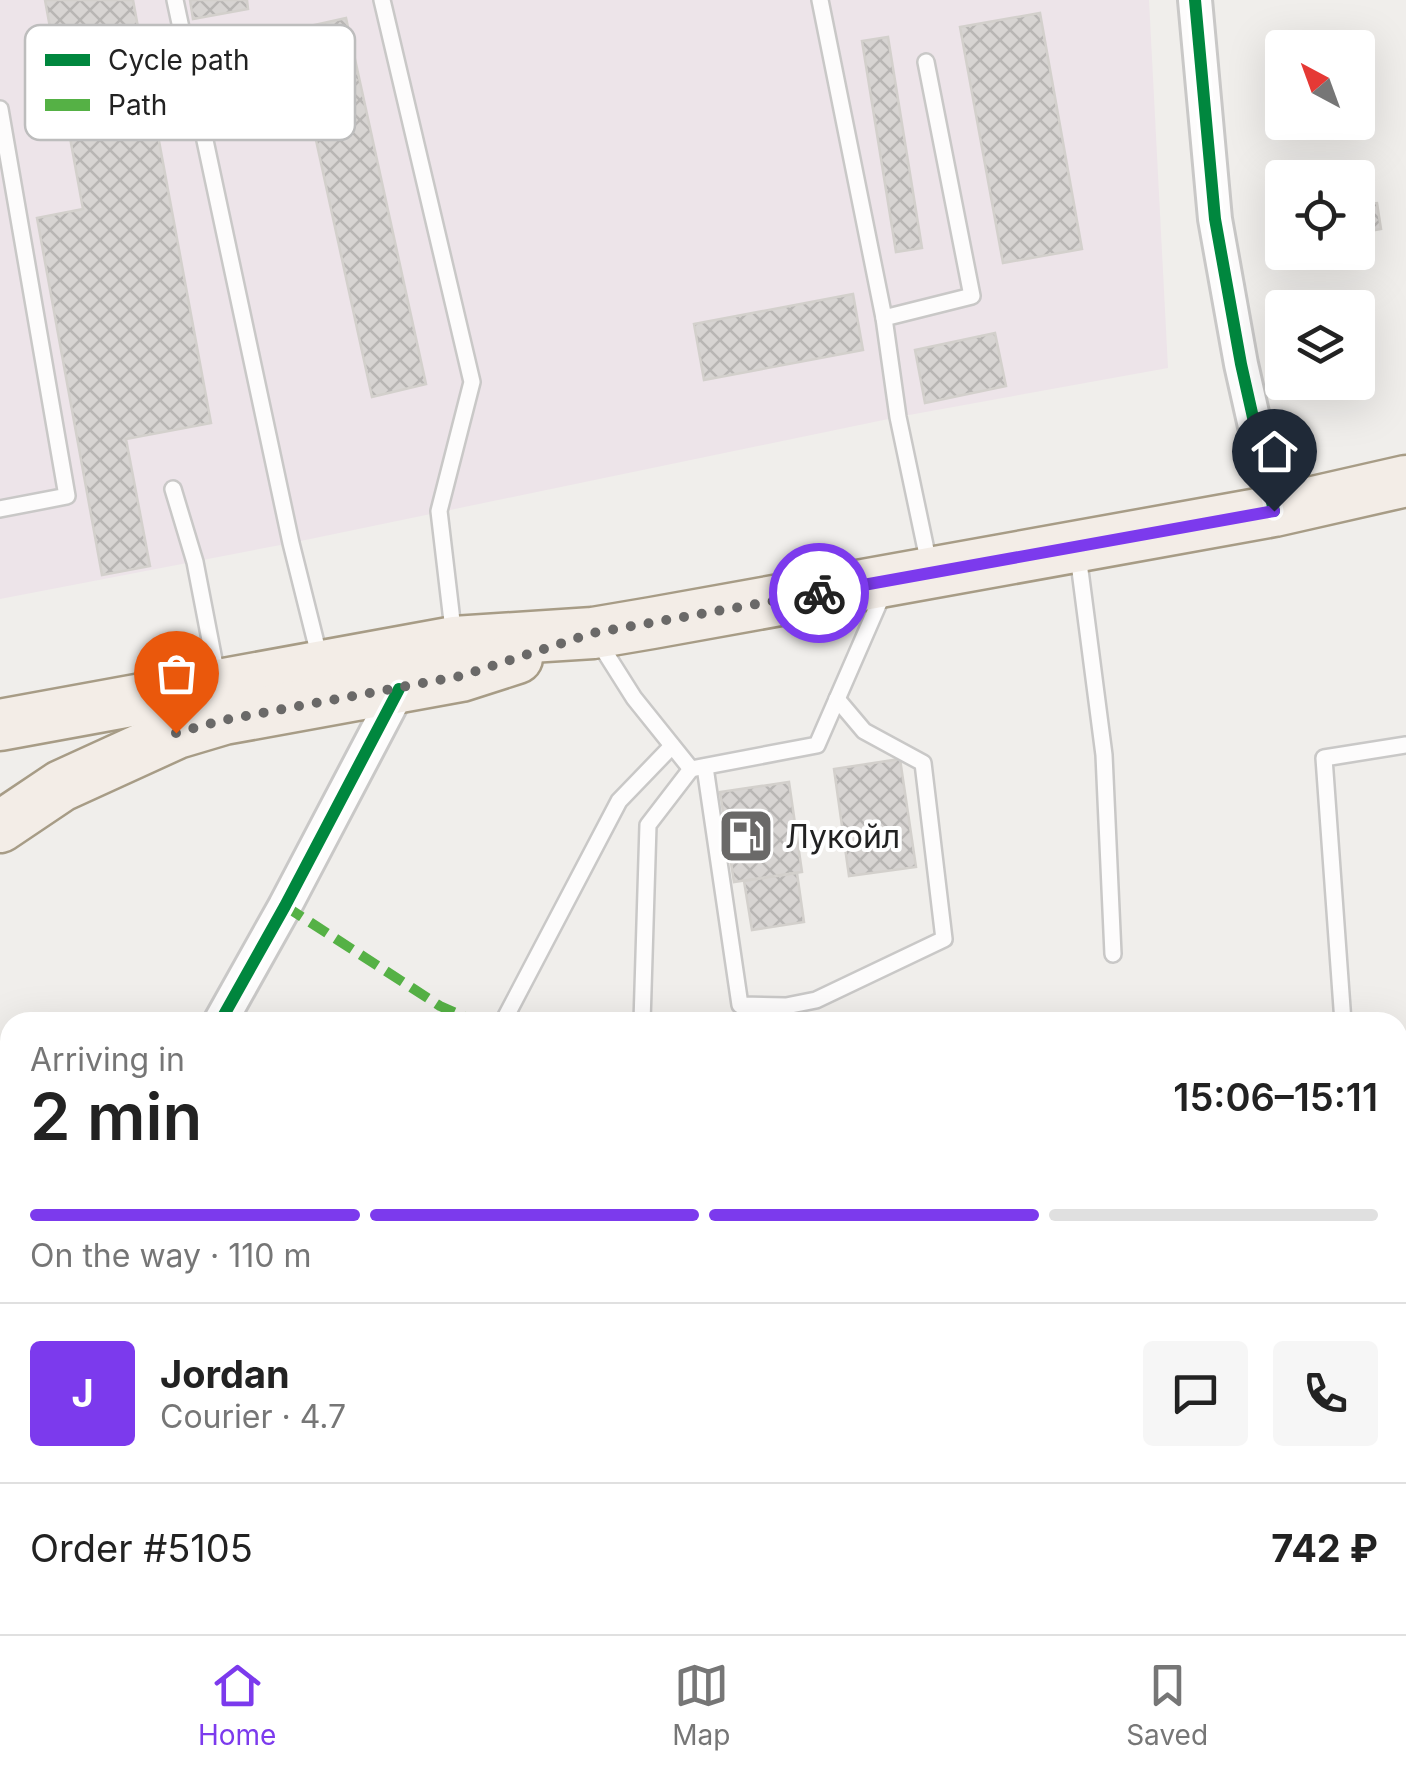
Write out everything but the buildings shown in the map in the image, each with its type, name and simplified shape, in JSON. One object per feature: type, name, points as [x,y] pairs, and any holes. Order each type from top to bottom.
[{"type":"main road","points":[[0,725],[454,642],[593,633],[1274,511],[1406,482]]},
{"type":"main road","points":[[0,827],[61,786],[176,733],[224,720],[461,676],[593,633]]},
{"type":"street","points":[[1194,0],[1215,219],[1241,364],[1274,511]]},
{"type":"street","points":[[226,1012],[399,689]]},
{"type":"lane","points":[[175,0],[180,25]]},
{"type":"lane","points":[[382,0],[472,382],[440,511],[454,642]]},
{"type":"lane","points":[[642,1012],[648,824],[698,768],[817,745],[837,698],[910,577],[898,418],[884,318],[820,0]]},
{"type":"lane","points":[[884,318],[972,296],[926,62]]},
{"type":"lane","points":[[0,109],[66,496],[0,509]]},
{"type":"lane","points":[[205,140],[291,543],[322,668]]},
{"type":"lane","points":[[172,489],[195,562],[218,685]]},
{"type":"lane","points":[[1077,546],[1104,755],[1113,954]]},
{"type":"lane","points":[[593,633],[634,698],[672,746],[698,768],[740,1005],[786,1006],[816,1000],[944,939],[923,762],[864,731],[837,698]]},
{"type":"lane","points":[[508,1012],[619,801],[672,746]]},
{"type":"lane","points":[[1342,1012],[1324,758],[1406,746]]},
{"type":"shaded area","points":[[0,0],[1149,0],[1168,368],[898,417],[0,599]]},
{"type":"marked path","points":[[285,906],[454,1012]]},
{"type":"cycle path","points":[[1195,0],[1215,219],[1241,364],[1274,511]]},
{"type":"cycle path","points":[[226,1012],[399,689]]},
{"type":"way so far","points":[[176,733],[224,720],[461,676],[593,633],[819,593]]},
{"type":"place","name":"Лукойл","points":[[746,836]]},
{"type":"route","points":[[819,593],[1274,511]]}]
